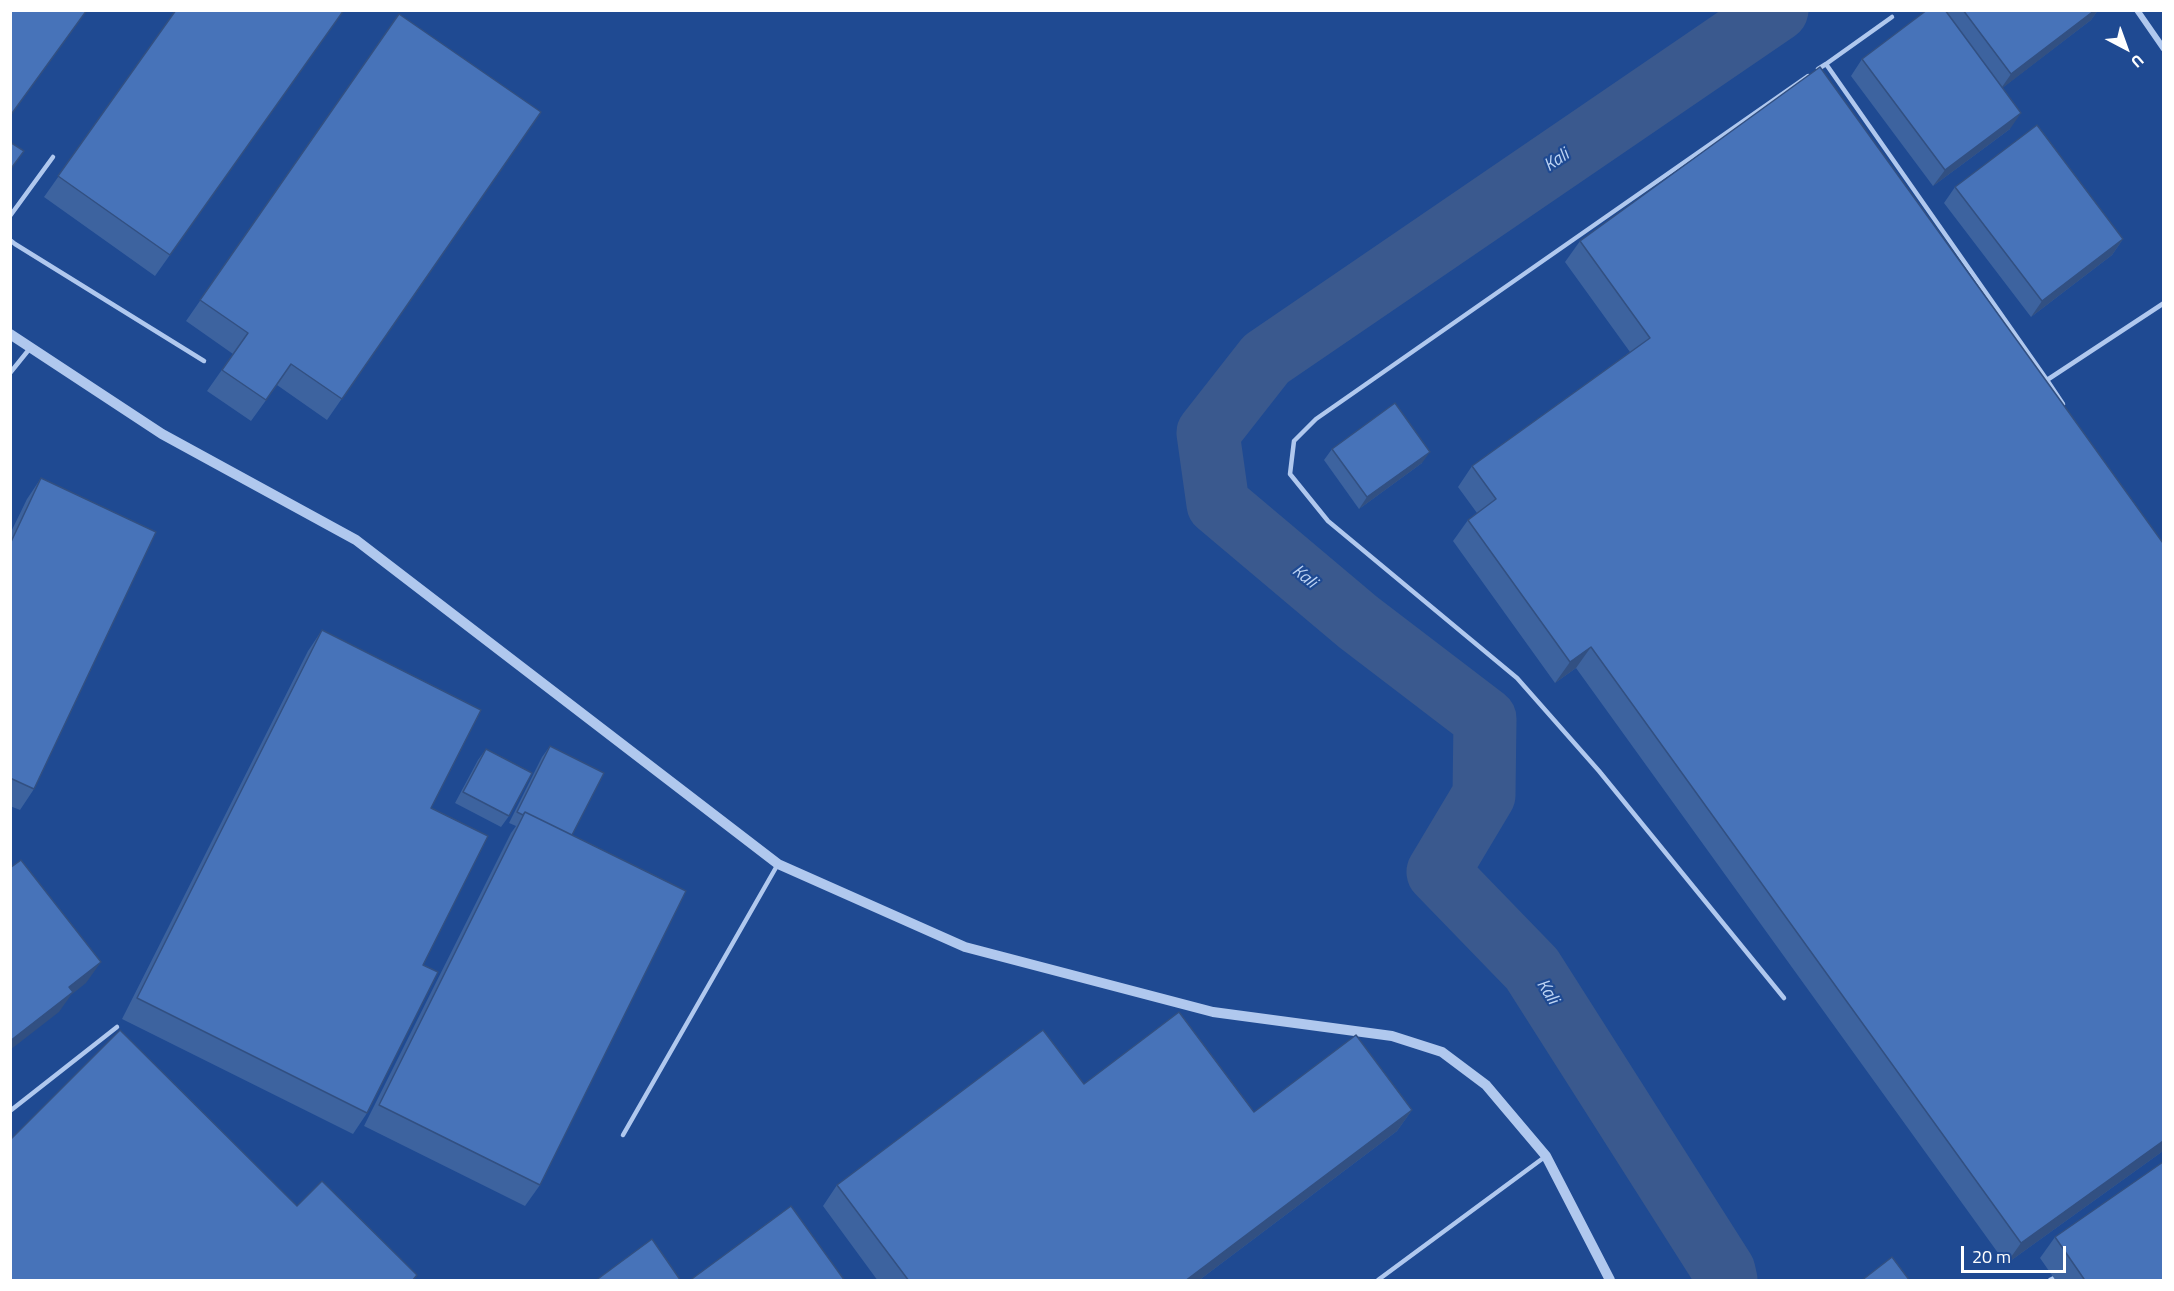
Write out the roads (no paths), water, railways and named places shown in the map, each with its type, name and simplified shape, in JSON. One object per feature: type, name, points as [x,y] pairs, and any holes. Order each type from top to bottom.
[{"type":"street","points":[[2137,10],[2163,49]]},
{"type":"street","points":[[10,334],[162,434],[356,540],[778,864],[965,947],[1213,1012],[1392,1036],[1442,1052],[1486,1085],[1546,1156],[1610,1281]]},
{"type":"lane","points":[[1784,998],[1599,771],[1517,678],[1328,521],[1290,474],[1293,441],[1316,419],[1892,17]]},
{"type":"lane","points":[[1826,64],[2066,409]]},
{"type":"lane","points":[[10,216],[53,157]]},
{"type":"lane","points":[[10,240],[204,361]]},
{"type":"lane","points":[[10,251],[15,244]]},
{"type":"lane","points":[[2047,380],[2163,303]]},
{"type":"lane","points":[[10,373],[30,347]]},
{"type":"lane","points":[[623,1135],[778,864]]},
{"type":"lane","points":[[10,1111],[117,1027]]},
{"type":"lane","points":[[1378,1281],[1546,1156]]},
{"type":"waterway","name":"Kali","points":[[1726,1280],[1724,1271],[1532,969],[1438,872],[1484,795],[1485,719],[1358,622],[1218,504],[1208,433],[1266,359],[1777,10]]}]
